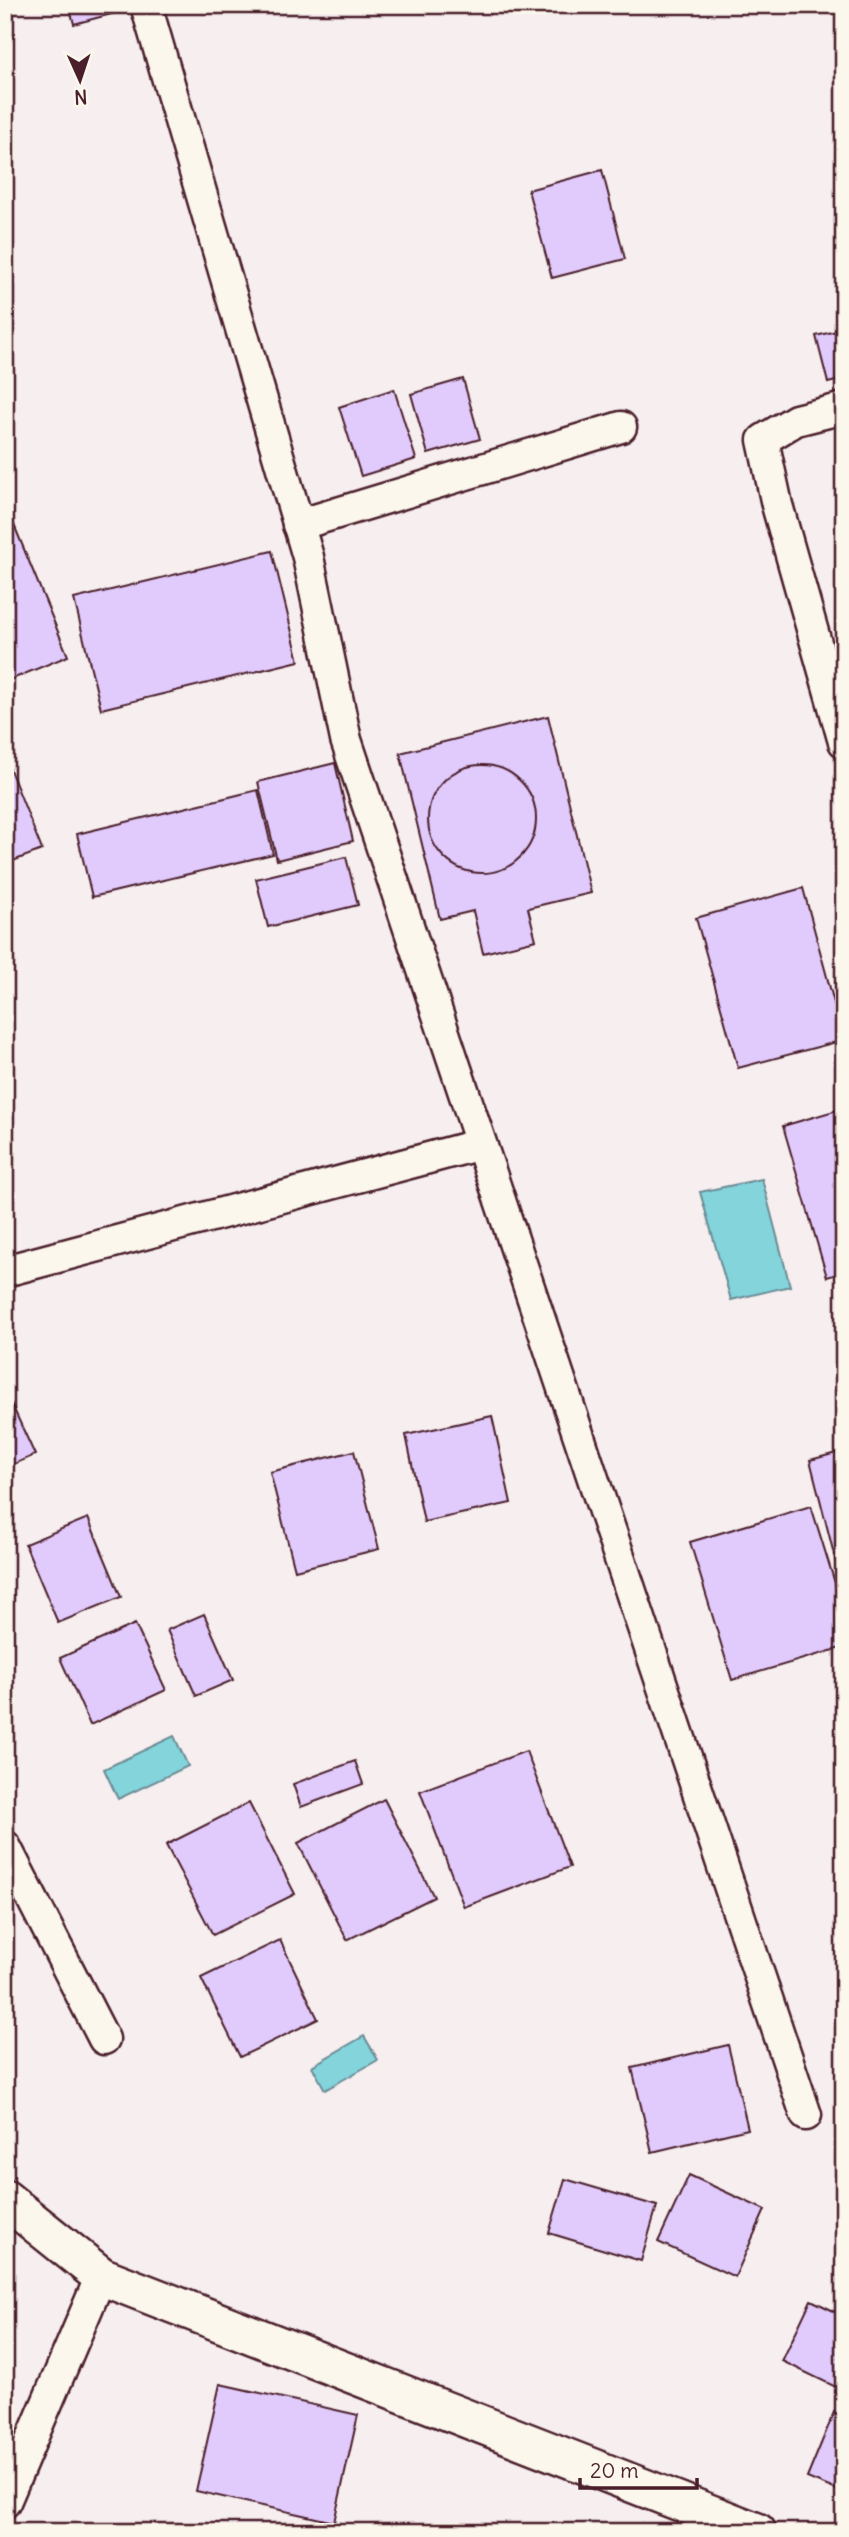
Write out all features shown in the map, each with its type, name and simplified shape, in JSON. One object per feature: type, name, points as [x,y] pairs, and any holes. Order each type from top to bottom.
[{"type":"street","points":[[146,5],[308,557],[346,740],[806,2115]]},
{"type":"street","points":[[844,408],[796,420],[764,440],[778,505],[844,742]]},
{"type":"street","points":[[298,525],[621,427]]},
{"type":"street","points":[[5,1271],[481,1144]]},
{"type":"street","points":[[5,1846],[104,2039]]},
{"type":"street","points":[[5,2199],[101,2276],[757,2532]]},
{"type":"street","points":[[5,2502],[101,2276]]},
{"type":"water","points":[[762,1179],[790,1286],[731,1300],[700,1192]]},
{"type":"water","points":[[174,1736],[188,1766],[118,1799],[104,1769]]},
{"type":"water","points":[[364,2036],[378,2060],[325,2090],[312,2066]]},
{"type":"building","points":[[69,5],[129,5],[130,9],[74,24]]},
{"type":"building","points":[[602,170],[625,259],[552,278],[528,190]]},
{"type":"building","points":[[844,329],[844,379],[828,383],[816,336]]},
{"type":"building","points":[[463,379],[480,439],[428,454],[411,394]]},
{"type":"building","points":[[394,389],[416,459],[361,476],[339,407]]},
{"type":"building","points":[[5,503],[68,656],[5,682]]},
{"type":"building","points":[[272,551],[299,661],[101,709],[74,599]]},
{"type":"building","points":[[548,716],[591,893],[528,908],[536,940],[483,953],[473,911],[440,919],[400,753]]},
{"type":"building","points":[[5,757],[42,850],[5,864]]},
{"type":"building","points":[[335,763],[353,841],[277,860],[258,782]]},
{"type":"building","points":[[482,765],[503,769],[520,781],[532,798],[536,819],[532,840],[520,857],[503,869],[482,873],[461,869],[444,857],[432,840],[428,819],[432,798],[444,781],[461,769]]},
{"type":"building","points":[[258,790],[273,854],[92,897],[77,834]]},
{"type":"building","points":[[346,857],[358,905],[268,927],[256,879]]},
{"type":"building","points":[[803,888],[844,1040],[738,1068],[696,918]]},
{"type":"building","points":[[844,1108],[844,1272],[827,1277],[783,1126]]},
{"type":"building","points":[[5,1390],[35,1455],[5,1468]]},
{"type":"building","points":[[492,1416],[511,1503],[424,1522],[406,1435]]},
{"type":"building","points":[[354,1451],[379,1549],[295,1570],[270,1472]]},
{"type":"building","points":[[844,1451],[844,1573],[839,1574],[810,1460]]},
{"type":"building","points":[[811,1506],[844,1612],[844,1647],[732,1680],[690,1542]]},
{"type":"building","points":[[88,1518],[121,1597],[58,1623],[25,1544]]},
{"type":"building","points":[[204,1614],[233,1680],[196,1696],[167,1630]]},
{"type":"building","points":[[135,1624],[166,1690],[90,1725],[60,1658]]},
{"type":"building","points":[[526,1751],[570,1867],[464,1907],[420,1791]]},
{"type":"building","points":[[355,1761],[363,1784],[301,1807],[293,1784]]},
{"type":"building","points":[[384,1799],[434,1897],[347,1940],[298,1843]]},
{"type":"building","points":[[249,1803],[295,1894],[213,1935],[166,1845]]},
{"type":"building","points":[[280,1940],[318,2019],[240,2057],[201,1978]]},
{"type":"building","points":[[728,2045],[748,2129],[652,2152],[632,2068]]},
{"type":"building","points":[[689,2175],[765,2210],[735,2277],[658,2242]]},
{"type":"building","points":[[565,2179],[657,2206],[641,2261],[549,2233]]},
{"type":"building","points":[[811,2300],[844,2316],[844,2391],[782,2361]]},
{"type":"building","points":[[220,2384],[358,2415],[334,2522],[196,2491]]},
{"type":"building","points":[[834,2412],[844,2416],[844,2493],[807,2478]]}]
